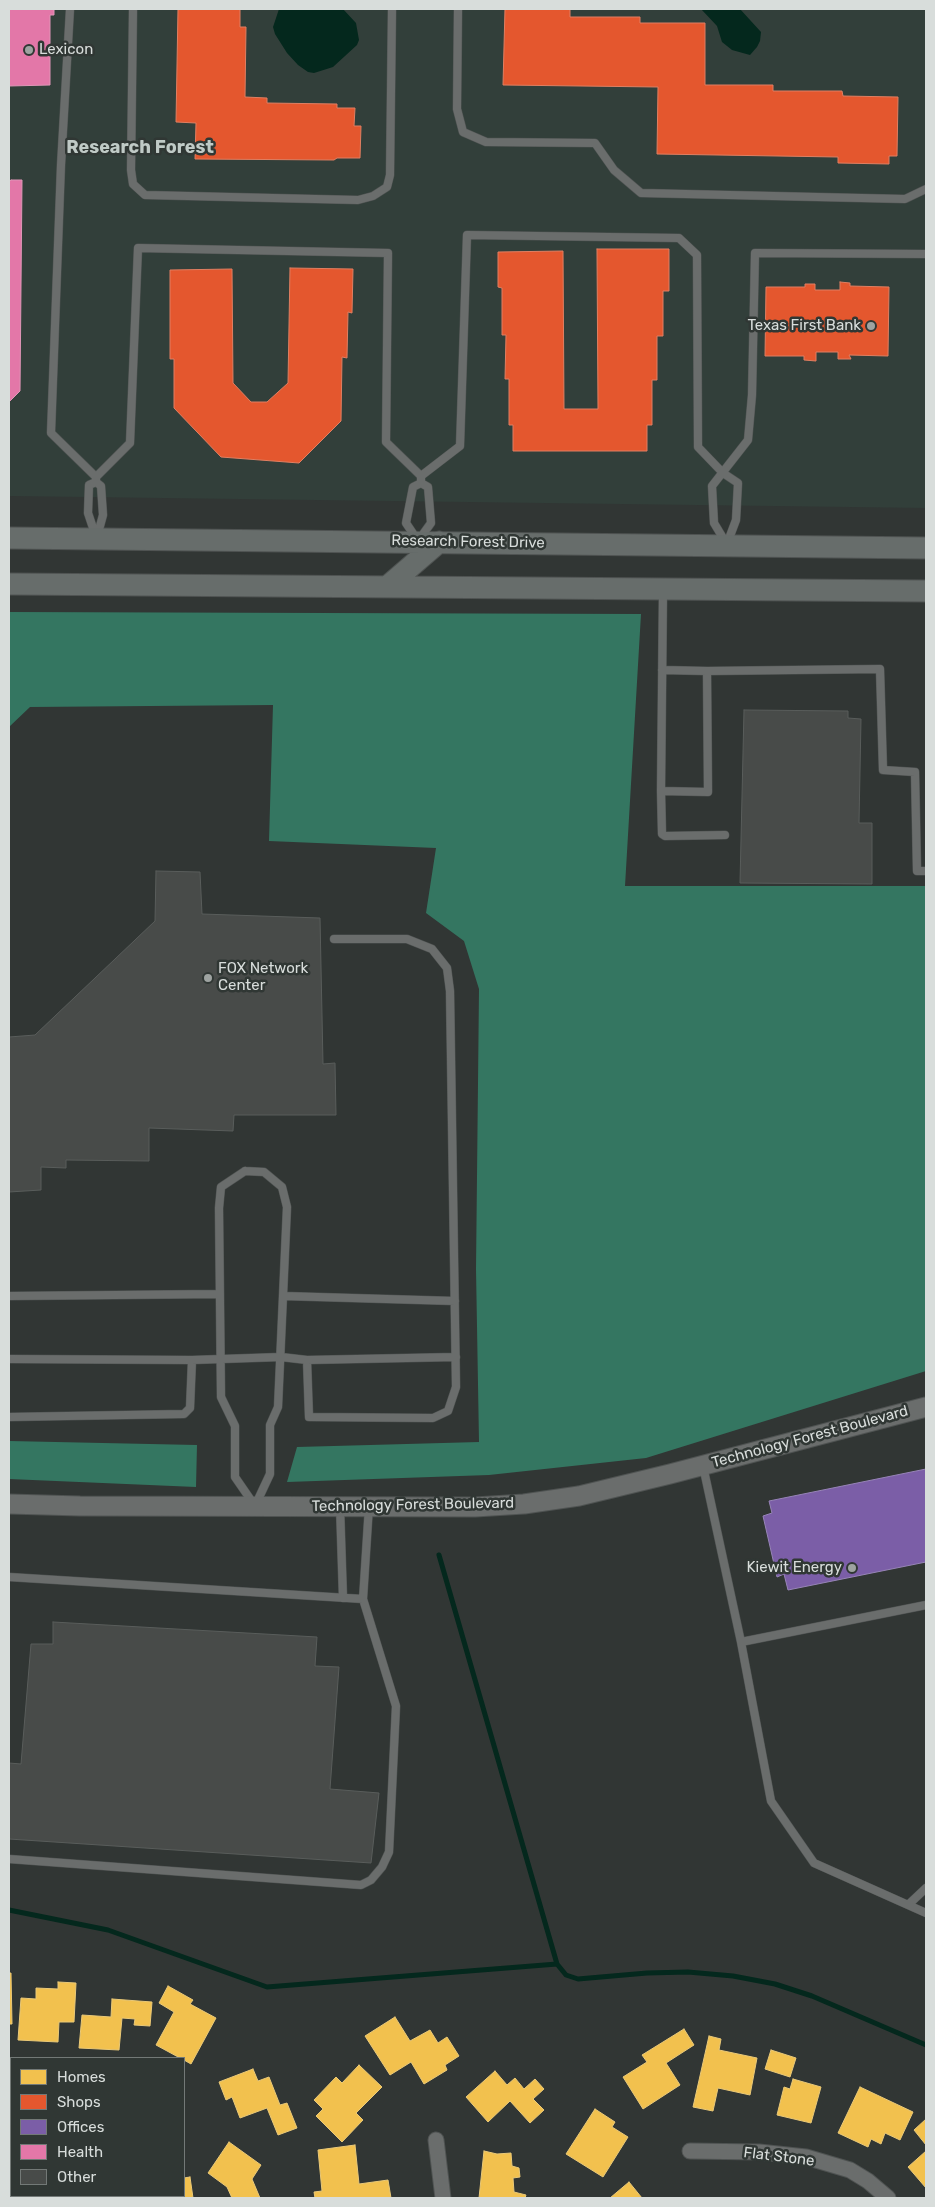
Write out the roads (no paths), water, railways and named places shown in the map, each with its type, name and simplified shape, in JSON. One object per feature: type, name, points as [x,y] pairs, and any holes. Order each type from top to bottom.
[{"type":"main road","name":"Research Forest Drive","points":[[9,538],[727,544],[926,548]]},
{"type":"main road","points":[[388,586],[439,542]]},
{"type":"main road","points":[[9,584],[926,591]]},
{"type":"street","name":"Technology Forest Boulevard","points":[[9,1504],[255,1506],[475,1506],[524,1504],[579,1496],[703,1466],[926,1407]]},
{"type":"street","points":[[436,2140],[442,2198]]},
{"type":"street","name":"Flat Stone","points":[[690,2152],[759,2152],[806,2157],[850,2170],[868,2181],[888,2198]]},
{"type":"lane","points":[[70,9],[61,165],[51,433],[101,486],[103,515],[97,539]]},
{"type":"lane","points":[[133,9],[131,170],[133,184],[145,195],[358,200],[373,196],[387,187],[390,175],[392,9]]},
{"type":"lane","points":[[458,9],[457,108],[463,132],[486,142],[595,143],[614,170],[641,193],[905,199],[926,189]]},
{"type":"lane","points":[[97,539],[88,514],[89,486],[130,443],[138,248],[388,252],[386,442],[421,480],[428,487],[431,523],[418,541],[406,523],[412,487],[421,480],[460,446],[467,235],[679,238],[697,255],[698,447],[723,473],[738,484],[736,520],[727,544]]},
{"type":"lane","points":[[727,544],[714,523],[712,486],[748,440],[752,395],[755,253],[926,254]]},
{"type":"lane","points":[[663,588],[662,834],[665,836],[725,835]]},
{"type":"lane","points":[[662,670],[880,669],[883,770],[915,772],[917,870],[926,871]]},
{"type":"lane","points":[[661,791],[708,792],[707,671]]},
{"type":"lane","points":[[307,1360],[309,1417],[433,1418],[448,1411],[456,1387],[450,991],[446,968],[432,949],[407,939],[334,939]]},
{"type":"lane","points":[[245,1171],[264,1172],[282,1187],[287,1207],[278,1407],[270,1425],[270,1474],[255,1506],[235,1477],[235,1426],[221,1397],[219,1208],[221,1187],[245,1171]]},
{"type":"lane","points":[[9,1296],[220,1294]]},
{"type":"lane","points":[[283,1296],[455,1300]]},
{"type":"lane","points":[[9,1359],[221,1360],[281,1357],[307,1360],[456,1357]]},
{"type":"lane","points":[[9,1417],[184,1414],[190,1408],[192,1360]]},
{"type":"lane","points":[[703,1466],[741,1642],[771,1801],[814,1863],[926,1913]]},
{"type":"lane","points":[[340,1506],[343,1598]]},
{"type":"lane","points":[[9,1859],[361,1886],[371,1880],[382,1867],[389,1852],[396,1706],[363,1599],[369,1506]]},
{"type":"lane","points":[[9,1577],[363,1599]]},
{"type":"lane","points":[[741,1642],[926,1605]]},
{"type":"lane","points":[[908,1905],[926,1888]]},
{"type":"waterway","points":[[439,1555],[557,1964],[566,1975],[578,1979],[647,1973],[688,1972],[733,1976],[775,1984],[812,1996],[926,2045]]},
{"type":"waterway","points":[[9,1910],[108,1930],[267,1987],[557,1964]]},
{"type":"place","name":"Lexicon","points":[[29,50]]},
{"type":"place","name":"Texas First Bank","points":[[871,326]]},
{"type":"place","name":"FOX Network Center","points":[[208,978]]},
{"type":"place","name":"Kiewit Energy","points":[[852,1568]]},
{"type":"district","name":"Research Forest","points":[[140,148]]}]
